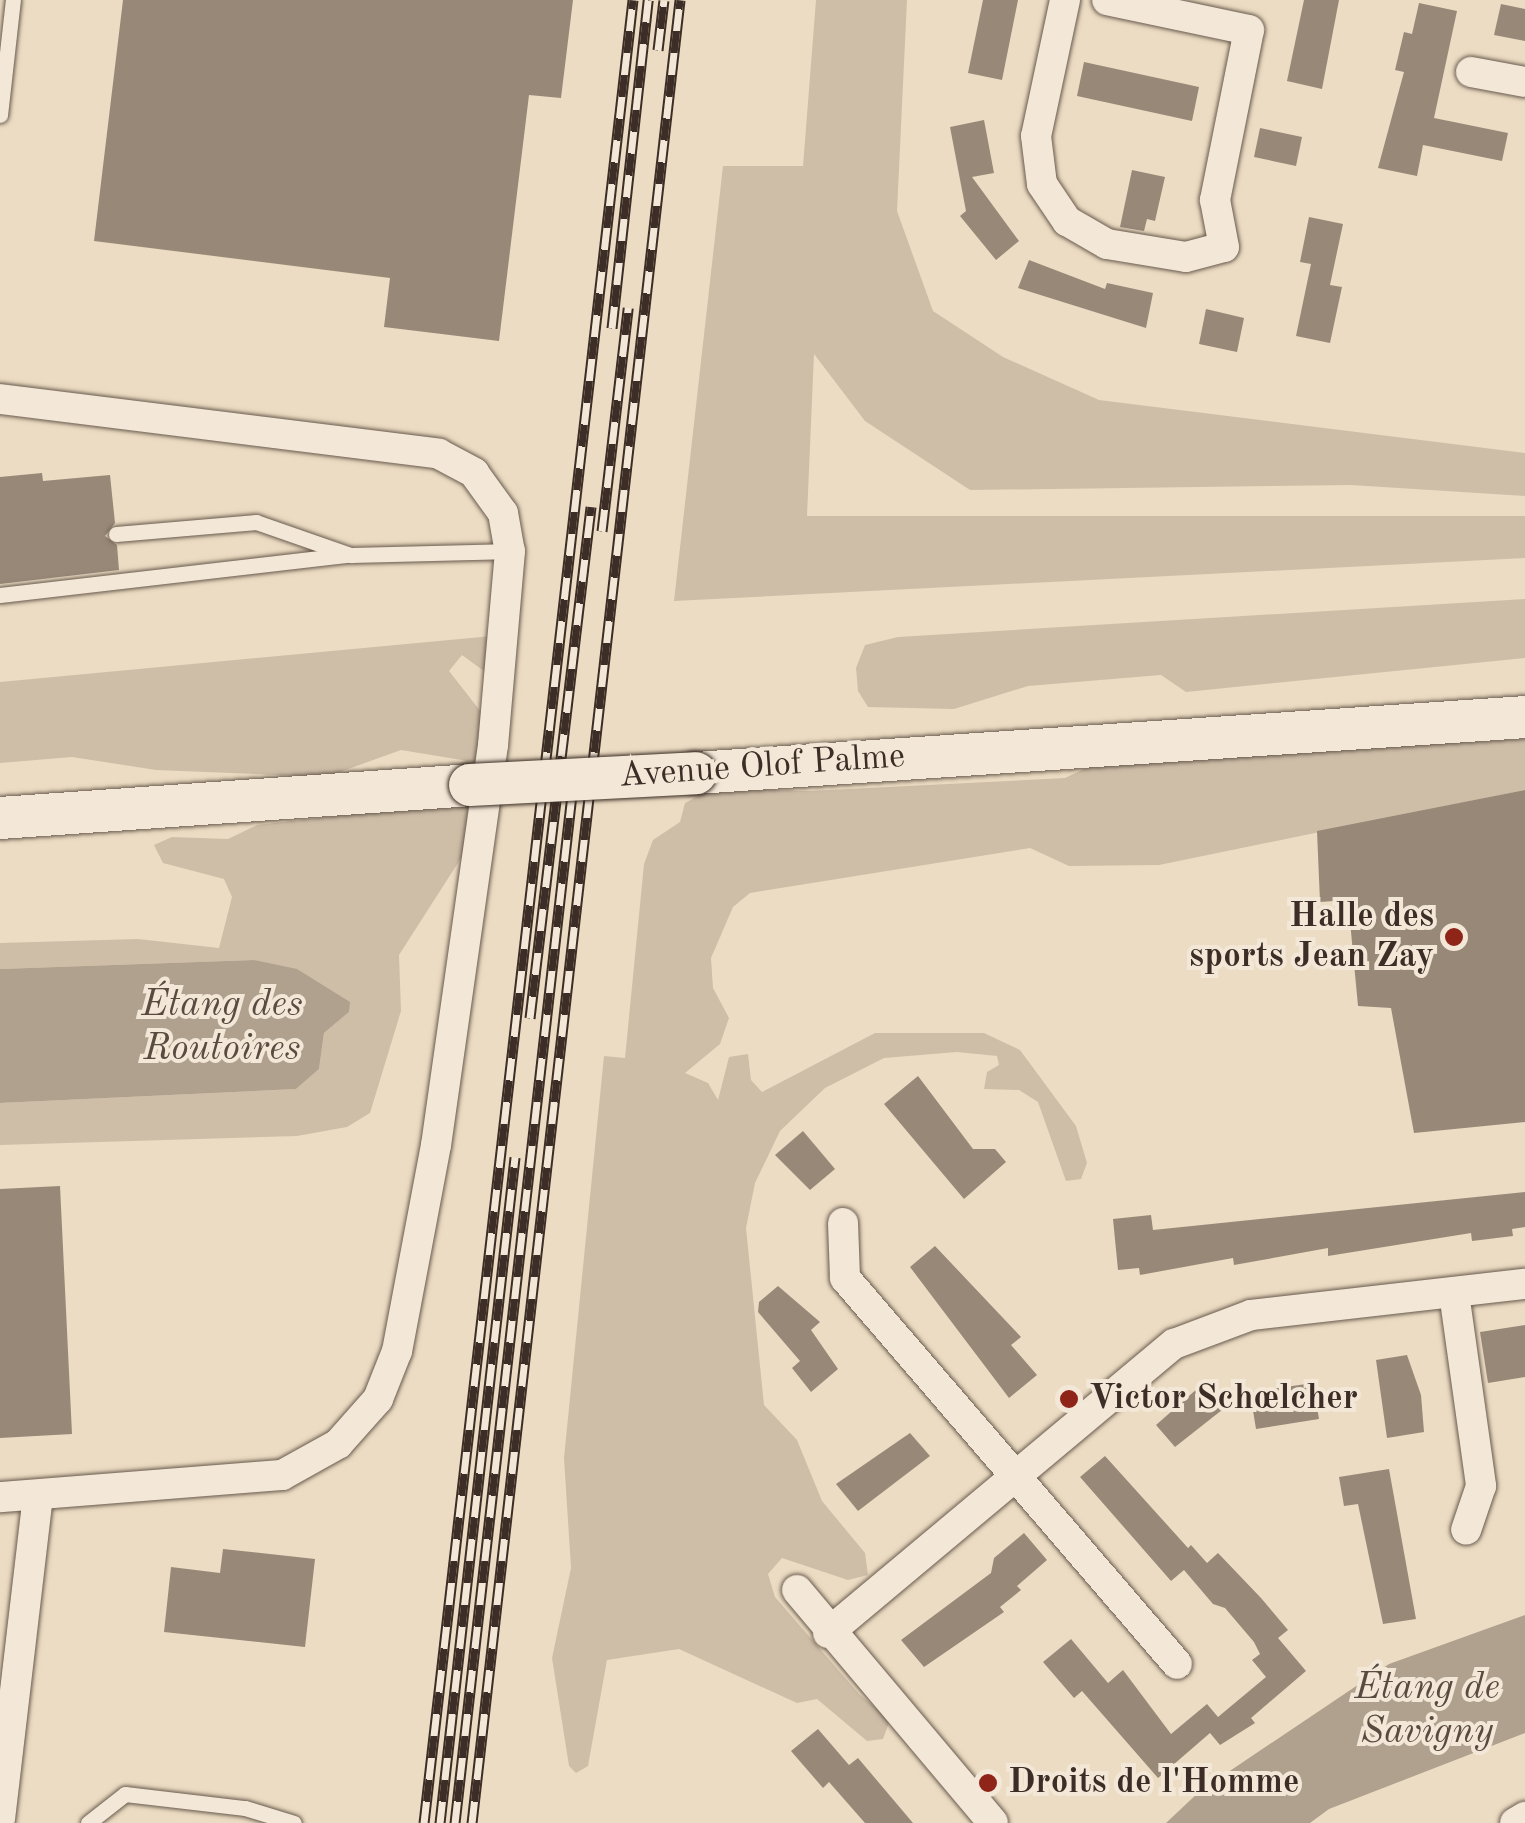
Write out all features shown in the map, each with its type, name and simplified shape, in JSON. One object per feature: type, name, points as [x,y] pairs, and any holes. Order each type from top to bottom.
[{"type":"main road","name":"Avenue Olof Palme","points":[[0,818],[1525,717]]},
{"type":"street","points":[[1065,0],[1036,136],[1042,184],[1068,221],[1107,244],[1186,257],[1224,246],[1215,200],[1250,30],[1107,0]]},
{"type":"street","points":[[1471,72],[1525,82]]},
{"type":"street","points":[[0,399],[439,454],[474,473],[503,513],[510,551],[493,745],[439,1127],[388,1380],[338,1444],[282,1475],[0,1497]]},
{"type":"street","points":[[843,1223],[845,1278],[1176,1664]]},
{"type":"street","points":[[828,1633],[1174,1344],[1215,1325],[1352,1301],[1525,1284]]},
{"type":"street","points":[[1454,1293],[1481,1486],[1466,1530]]},
{"type":"street","points":[[0,1819],[38,1496]]},
{"type":"street","points":[[797,1590],[828,1633],[993,1823]]},
{"type":"street","points":[[1515,1823],[1525,1818]]},
{"type":"lane","points":[[0,115],[4,43],[12,0]]},
{"type":"lane","points":[[116,534],[256,522],[352,555]]},
{"type":"lane","points":[[0,595],[352,555],[510,551]]},
{"type":"lane","points":[[88,1823],[125,1794],[244,1808],[294,1823]]},
{"type":"shaded area","points":[[816,0],[907,0],[897,211],[933,311],[1003,357],[1099,400],[1525,453],[1525,496],[1351,485],[970,490],[865,421],[814,354],[807,516],[1525,516],[1525,558],[674,601],[723,166],[803,166]]},
{"type":"shaded area","points":[[1525,599],[1525,658],[1186,692],[1161,675],[1028,686],[954,709],[868,707],[858,691],[856,668],[865,645],[898,637]]},
{"type":"shaded area","points":[[492,636],[488,674],[462,655],[449,671],[485,717],[480,763],[401,750],[326,777],[156,770],[72,757],[0,763],[0,682]]},
{"type":"shaded area","points":[[1525,739],[1525,790],[1159,865],[1069,866],[1030,848],[750,893],[733,907],[711,958],[713,988],[729,1018],[720,1044],[685,1073],[708,1083],[718,1100],[729,1057],[748,1054],[751,1080],[762,1092],[875,1033],[984,1033],[1020,1050],[1076,1126],[1087,1163],[1081,1179],[1066,1181],[1038,1102],[1019,1090],[984,1089],[987,1072],[999,1065],[997,1056],[957,1052],[884,1058],[825,1088],[780,1131],[755,1183],[746,1228],[764,1405],[797,1440],[822,1501],[865,1553],[868,1575],[848,1580],[782,1558],[768,1574],[775,1597],[859,1694],[890,1720],[883,1739],[867,1741],[817,1699],[797,1703],[679,1649],[607,1660],[588,1766],[576,1773],[569,1766],[552,1658],[571,1568],[564,1458],[604,1056],[625,1058],[644,864],[653,840],[680,822],[685,803],[714,788],[809,791],[1065,778],[1101,761]]},
{"type":"shaded area","points":[[476,800],[472,841],[399,955],[401,1011],[370,1113],[347,1127],[297,1136],[0,1145],[0,1103],[296,1089],[319,1069],[324,1033],[349,1012],[254,960],[0,969],[0,943],[138,939],[219,948],[232,897],[224,879],[163,863],[154,845],[172,837],[228,839],[257,825]]},
{"type":"water","name":"Étang des Routoires","points":[[254,960],[297,969],[350,1002],[349,1012],[324,1033],[319,1069],[296,1089],[0,1103],[0,969]]},
{"type":"water","name":"Étang de Savigny","points":[[1525,1615],[1525,1733],[1329,1809],[1310,1823],[1166,1823],[1200,1791],[1389,1664]]},
{"type":"building","points":[[123,0],[573,0],[561,98],[529,95],[499,341],[384,327],[390,278],[94,241]]},
{"type":"building","points":[[983,0],[1018,0],[1002,80],[968,73]]},
{"type":"building","points":[[1304,0],[1339,0],[1322,89],[1287,81]]},
{"type":"building","points":[[1419,3],[1457,11],[1434,118],[1508,133],[1502,161],[1423,145],[1417,176],[1378,168],[1404,72],[1395,70],[1404,32],[1412,34]]},
{"type":"building","points":[[1501,4],[1525,9],[1525,41],[1494,35]]},
{"type":"building","points":[[1084,62],[1199,87],[1192,121],[1077,96]]},
{"type":"building","points":[[984,120],[994,173],[972,177],[1019,241],[996,260],[960,216],[966,211],[950,127]]},
{"type":"building","points":[[1260,128],[1302,137],[1296,166],[1254,157]]},
{"type":"building","points":[[1132,170],[1165,177],[1155,221],[1147,219],[1144,231],[1120,227]]},
{"type":"building","points":[[1309,217],[1343,224],[1330,285],[1342,287],[1330,343],[1296,336],[1311,264],[1300,262]]},
{"type":"building","points":[[1029,260],[1105,289],[1107,283],[1153,293],[1146,328],[1018,288]]},
{"type":"building","points":[[1206,309],[1244,318],[1237,352],[1199,344]]},
{"type":"building","points":[[42,473],[43,481],[110,475],[115,523],[105,536],[117,545],[119,570],[0,584],[0,477]]},
{"type":"building","points":[[1525,790],[1525,1122],[1414,1133],[1391,1008],[1358,1006],[1348,900],[1320,902],[1317,831]]},
{"type":"building","points":[[918,1076],[973,1149],[995,1149],[1006,1162],[964,1199],[884,1104]]},
{"type":"building","points":[[803,1131],[835,1169],[810,1190],[775,1155]]},
{"type":"building","points":[[60,1186],[72,1434],[0,1438],[0,1189]]},
{"type":"building","points":[[1525,1192],[1525,1227],[1512,1229],[1513,1236],[1472,1241],[1471,1233],[1328,1256],[1328,1248],[1234,1265],[1233,1258],[1140,1275],[1139,1268],[1118,1270],[1113,1219],[1151,1215],[1153,1230]]},
{"type":"building","points":[[935,1246],[1021,1337],[1011,1345],[1037,1375],[1009,1398],[910,1267]]},
{"type":"building","points":[[778,1286],[820,1322],[811,1330],[838,1369],[811,1392],[792,1368],[800,1361],[758,1312],[759,1302]]},
{"type":"building","points":[[1525,1325],[1525,1377],[1488,1383],[1480,1332]]},
{"type":"building","points":[[1407,1355],[1421,1395],[1424,1432],[1387,1438],[1376,1360]]},
{"type":"building","points":[[1313,1383],[1319,1419],[1256,1429],[1250,1392]]},
{"type":"building","points":[[1210,1387],[1227,1406],[1175,1447],[1156,1425],[1198,1388]]},
{"type":"building","points":[[910,1433],[930,1456],[858,1511],[836,1484]]},
{"type":"building","points":[[1105,1456],[1188,1548],[1191,1545],[1207,1563],[1218,1553],[1261,1598],[1288,1630],[1278,1638],[1306,1671],[1251,1718],[1255,1723],[1220,1745],[1210,1733],[1158,1778],[1082,1691],[1074,1698],[1043,1662],[1071,1639],[1108,1683],[1123,1670],[1171,1734],[1207,1704],[1218,1717],[1266,1677],[1252,1660],[1260,1654],[1254,1642],[1225,1608],[1213,1604],[1184,1570],[1171,1581],[1080,1477]]},
{"type":"building","points":[[1389,1469],[1416,1619],[1383,1624],[1358,1504],[1344,1506],[1339,1477]]},
{"type":"building","points":[[1024,1533],[1047,1560],[1017,1586],[1021,1590],[1000,1607],[1004,1612],[924,1667],[901,1640],[991,1573],[994,1558]]},
{"type":"building","points":[[223,1549],[315,1559],[305,1647],[164,1632],[171,1567],[220,1573]]},
{"type":"building","points":[[818,1729],[849,1765],[858,1758],[913,1823],[865,1823],[829,1782],[823,1788],[791,1751]]},
{"type":"railway","points":[[424,1823],[633,0]]},
{"type":"railway","points":[[612,328],[648,0]]},
{"type":"railway","points":[[658,50],[664,0]]},
{"type":"railway","points":[[472,1823],[680,0]]},
{"type":"railway","points":[[602,531],[628,308]]},
{"type":"railway","points":[[530,1018],[591,507]]},
{"type":"railway","points":[[455,1823],[573,785]]},
{"type":"railway","points":[[440,1823],[515,1157]]},
{"type":"place","name":"Halle des sports Jean Zay","points":[[1454,937]]},
{"type":"place","name":"Victor Schœlcher","points":[[1069,1399]]},
{"type":"place","name":"Droits de l'Homme","points":[[988,1783]]}]
